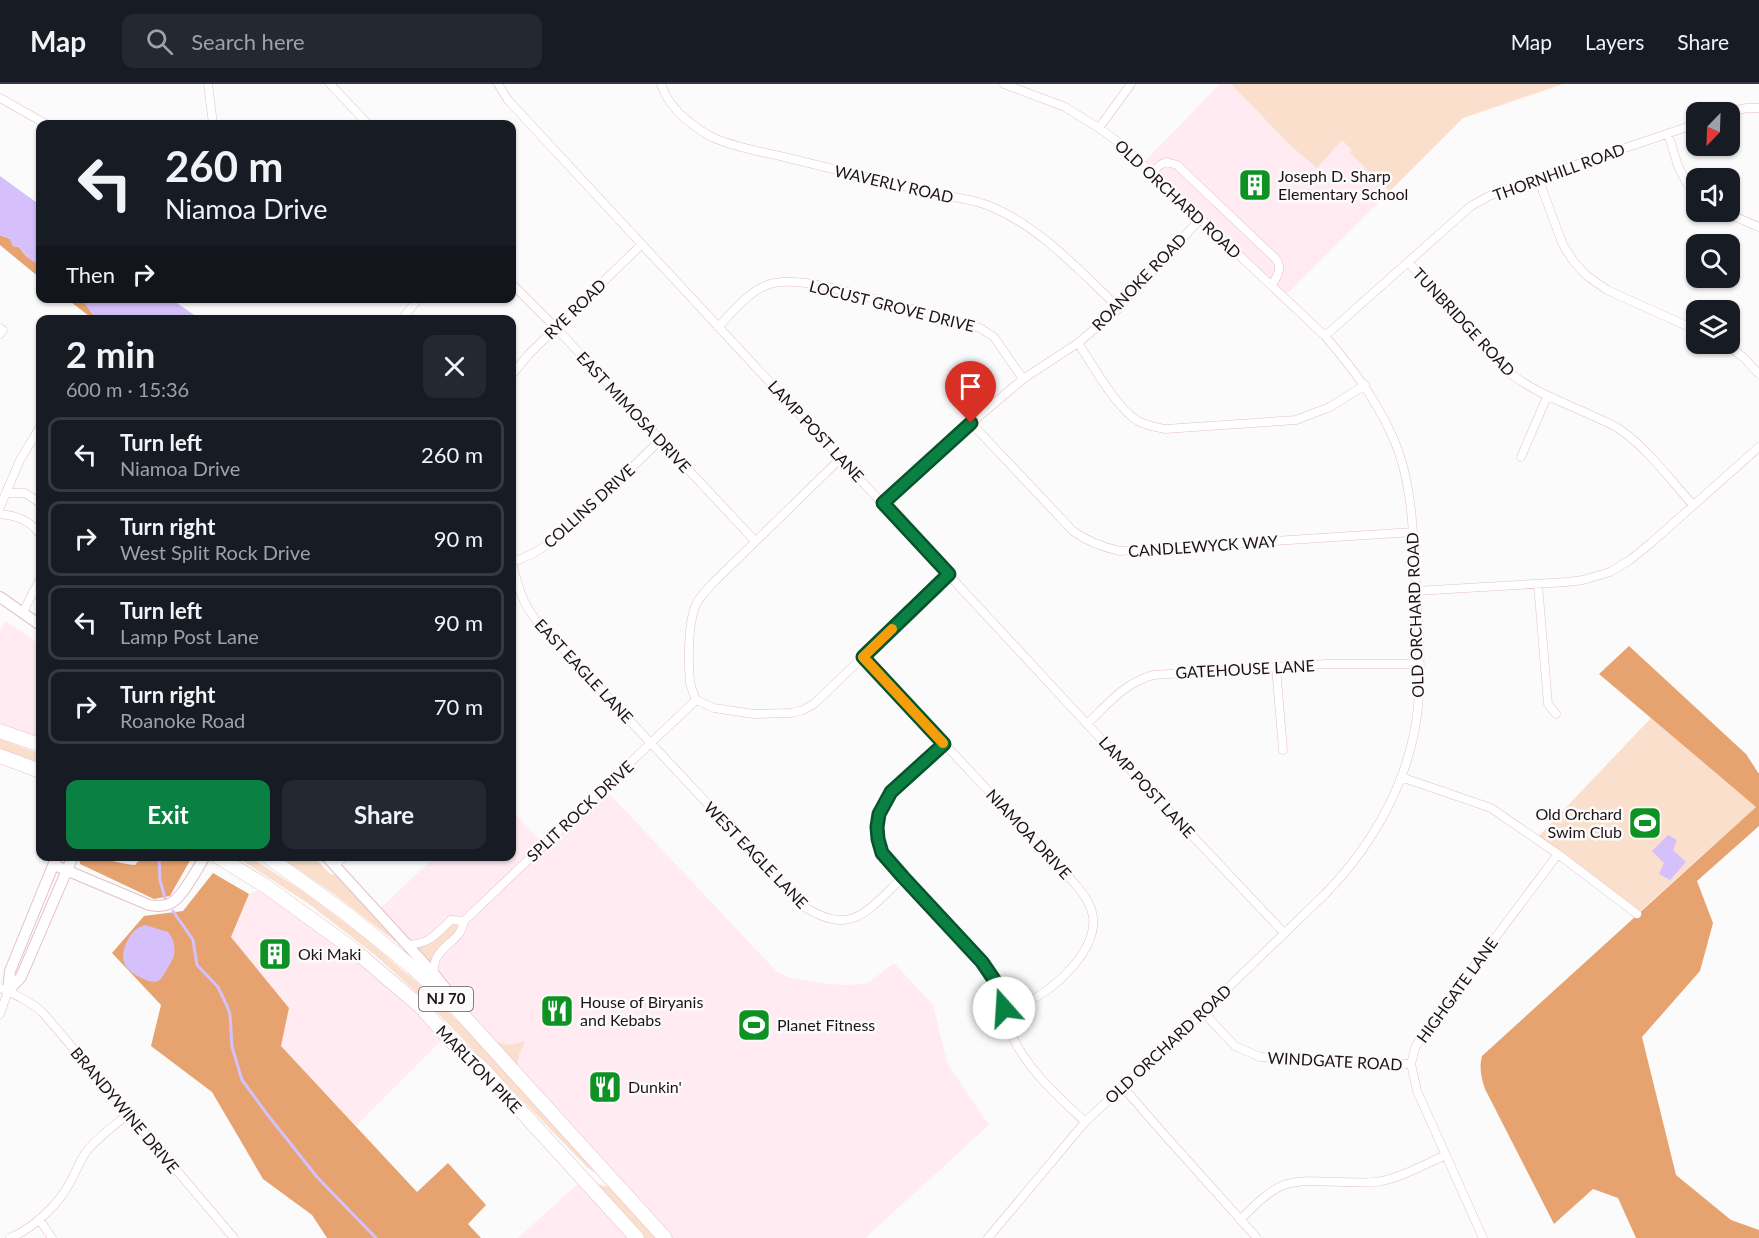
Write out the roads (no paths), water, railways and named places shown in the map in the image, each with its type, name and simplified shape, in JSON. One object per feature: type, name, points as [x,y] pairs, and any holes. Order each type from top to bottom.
[{"type":"highway","points":[[0,731],[36,744]]},
{"type":"highway","points":[[0,756],[36,770]]},
{"type":"highway","name":"MARLTON PIKE","points":[[225,861],[267,887],[345,943],[421,1007],[452,1042],[482,1068],[637,1238]]},
{"type":"highway","name":"MARLTON PIKE","points":[[274,861],[348,915],[412,967],[458,1010],[664,1238]]},
{"type":"highway","points":[[572,1167],[592,1181],[616,1185]]},
{"type":"street","points":[[208,84],[212,120]]},
{"type":"street","points":[[330,84],[364,120]]},
{"type":"street","name":"LAMP POST LANE","points":[[498,84],[508,100],[641,245],[1284,933]]},
{"type":"street","name":"WAVERLY ROAD","points":[[661,84],[664,93],[677,110],[692,125],[712,137],[745,148],[988,205],[1015,217],[1056,249],[1119,308]]},
{"type":"street","name":"OLD ORCHARD ROAD","points":[[988,1238],[1084,1122],[1203,1012],[1333,886],[1355,860],[1383,817],[1401,777],[1417,716],[1420,664],[1413,532],[1408,487],[1401,462],[1383,417],[1365,385],[1326,336],[1122,145],[1065,108],[1005,84]]},
{"type":"street","points":[[1099,128],[1131,84]]},
{"type":"street","points":[[0,98],[39,120]]},
{"type":"street","points":[[1740,110],[1759,108]]},
{"type":"street","name":"THORNHILL ROAD","points":[[1326,336],[1471,206],[1491,195],[1686,128]]},
{"type":"street","points":[[1668,134],[1678,166],[1686,182]]},
{"type":"street","points":[[1152,173],[1166,162],[1177,165],[1280,264],[1279,272],[1272,285]]},
{"type":"street","points":[[1538,178],[1563,244],[1574,262],[1586,275],[1607,290],[1686,326]]},
{"type":"street","name":"ROANOKE ROAD","points":[[883,503],[1023,379],[1078,344],[1119,308],[1200,219]]},
{"type":"street","points":[[1740,219],[1759,227]]},
{"type":"street","name":"RYE ROAD","points":[[516,370],[528,355],[641,245]]},
{"type":"street","name":"TUNBRIDGE ROAD","points":[[1408,262],[1511,374],[1547,397],[1622,431],[1640,446],[1693,505]]},
{"type":"street","name":"LOCUST GROVE DRIVE","points":[[718,327],[752,293],[768,284],[780,281],[810,284],[980,328],[994,337],[1023,379]]},
{"type":"street","name":"EAST MIMOSA DRIVE","points":[[516,288],[755,541]]},
{"type":"street","points":[[405,315],[415,303]]},
{"type":"street","points":[[0,328],[3,330],[0,334]]},
{"type":"street","points":[[1078,344],[1125,410],[1149,426],[1165,429],[1296,420],[1330,407],[1365,385]]},
{"type":"street","points":[[1739,354],[1759,374]]},
{"type":"street","points":[[1521,457],[1547,397]]},
{"type":"street","name":"CANDLEWYCK WAY","points":[[971,423],[1073,531],[1102,547],[1120,551],[1413,532]]},
{"type":"street","points":[[0,507],[20,460],[36,433]]},
{"type":"street","name":"COLLINS DRIVE","points":[[516,561],[546,547],[564,533],[660,441]]},
{"type":"street","points":[[1416,591],[1583,580],[1610,572],[1645,548],[1759,447]]},
{"type":"street","points":[[841,458],[755,541],[702,595],[695,606],[691,624],[690,684],[696,700],[714,708],[754,714],[791,713],[803,710],[814,704],[949,574]]},
{"type":"street","points":[[6,493],[25,493],[36,500]]},
{"type":"street","points":[[0,514],[23,519],[36,529]]},
{"type":"street","name":"EAST EAGLE LANE","points":[[516,578],[520,595],[527,609],[651,744]]},
{"type":"street","points":[[1538,584],[1548,704],[1556,714]]},
{"type":"street","points":[[23,612],[36,587]]},
{"type":"street","points":[[0,597],[36,622]]},
{"type":"street","name":"NIAMOA DRIVE","points":[[863,657],[1081,891],[1089,903],[1093,917],[1093,930],[1082,956],[1043,993],[1026,1002],[1004,1008]]},
{"type":"street","name":"GATEHOUSE LANE","points":[[1087,724],[1125,687],[1153,675],[1327,664],[1420,664]]},
{"type":"street","points":[[1276,667],[1283,750]]},
{"type":"street","name":"SPLIT ROCK DRIVE","points":[[433,974],[435,961],[440,952],[462,933],[464,921],[696,700]]},
{"type":"street","name":"WEST EAGLE LANE","points":[[651,744],[802,906],[818,916],[833,921],[848,920],[862,915],[903,877]]},
{"type":"street","points":[[944,744],[891,792],[879,814],[877,827],[882,853],[982,962],[997,984],[1011,1032],[1027,1062],[1084,1122]]},
{"type":"street","points":[[1401,777],[1491,808],[1558,854],[1637,914]]},
{"type":"street","name":"HIGHGATE LANE","points":[[1484,1238],[1417,1091],[1411,1065],[1415,1048],[1423,1034],[1558,854]]},
{"type":"street","points":[[0,1014],[10,971],[56,861],[67,871],[149,904],[162,906],[176,899],[202,861]]},
{"type":"street","points":[[4,990],[21,977],[71,861]]},
{"type":"street","points":[[330,861],[433,974],[477,1031]]},
{"type":"street","points":[[334,866],[340,861]]},
{"type":"street","name":"SPLIT ROCK DRIVE","points":[[407,945],[430,941],[451,920],[464,921]]},
{"type":"street","name":"BRANDYWINE DRIVE","points":[[4,990],[37,1007],[44,1014],[234,1238]]},
{"type":"street","name":"WINDGATE ROAD","points":[[1203,1012],[1235,1046],[1260,1057],[1411,1065]]},
{"type":"street","points":[[1122,1086],[1257,1238]]},
{"type":"street","points":[[10,1238],[39,1220],[52,1207],[65,1191],[91,1147],[128,1114]]},
{"type":"street","points":[[1240,1220],[1261,1198],[1285,1183],[1299,1180],[1367,1183],[1381,1181],[1446,1155]]},
{"type":"street","points":[[39,1220],[52,1238]]},
{"type":"waterway","points":[[86,303],[96,315]]},
{"type":"waterway","points":[[159,861],[160,880],[165,898]]},
{"type":"waterway","points":[[173,911],[193,940],[197,965],[218,987],[227,1006],[230,1014],[232,1047],[242,1080],[317,1177],[376,1238]]},
{"type":"place","name":"Joseph D. Sharp Elementary School","points":[[1255,185]]},
{"type":"place","name":"Old Orchard Swim Club","points":[[1645,823]]},
{"type":"place","name":"Oki Maki","points":[[275,954]]},
{"type":"place","name":"House of Biryanis and Kebabs","points":[[557,1011]]},
{"type":"place","name":"Planet Fitness","points":[[754,1025]]},
{"type":"place","name":"Dunkin'","points":[[605,1087]]}]
